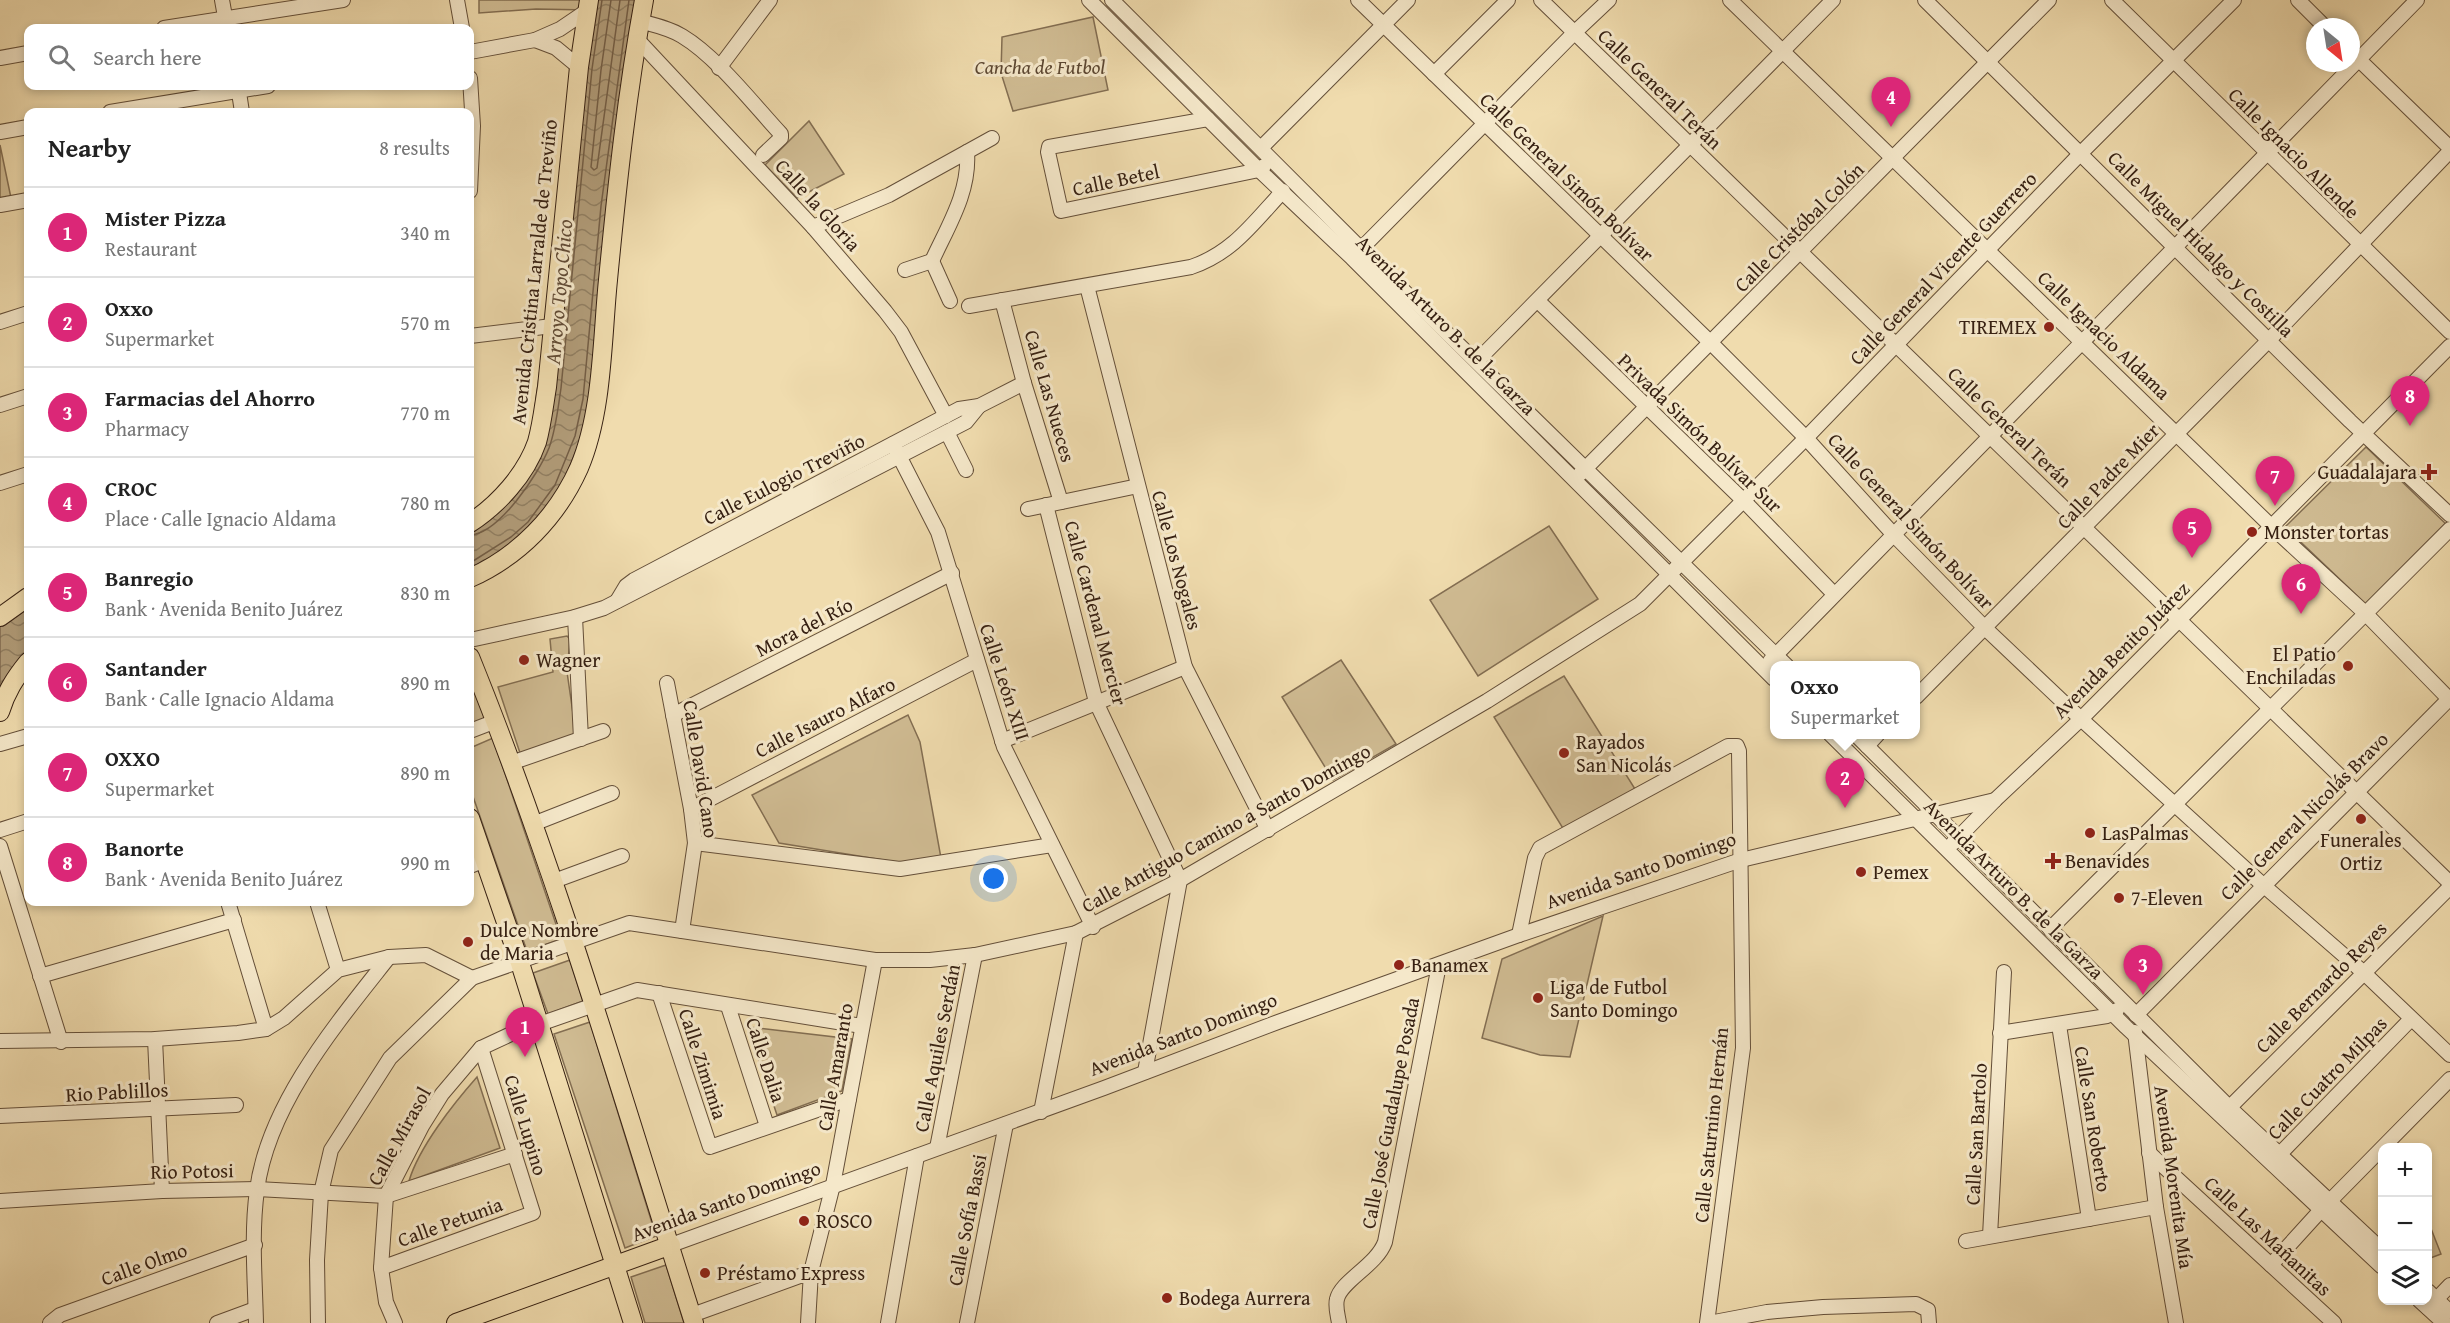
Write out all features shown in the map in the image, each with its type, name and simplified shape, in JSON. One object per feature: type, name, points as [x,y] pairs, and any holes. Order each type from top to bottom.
[{"type":"main road","points":[[474,577],[511,554],[538,531],[567,491],[586,446],[596,401],[615,208],[637,30],[644,0]]},
{"type":"main road","name":"Avenida Cristina Larralde de Treviño","points":[[474,512],[518,476],[533,450],[542,421],[548,387],[552,326],[579,67],[588,5]]},
{"type":"main road","points":[[0,617],[24,600]]},
{"type":"main road","points":[[0,712],[6,694],[24,667]]},
{"type":"main road","points":[[474,667],[554,881],[595,1004],[693,1319]]},
{"type":"main road","points":[[474,844],[477,863],[520,963],[633,1323]]},
{"type":"main road","name":"Avenida Santo Domingo","points":[[456,1323],[671,1245]]},
{"type":"street","points":[[222,0],[226,23],[343,0]]},
{"type":"street","points":[[457,0],[461,24]]},
{"type":"street","points":[[719,68],[770,0]]},
{"type":"street","name":"Avenida Arturo B. de la Garza","points":[[1089,0],[1259,170],[1477,361],[1782,661]]},
{"type":"street","name":"Calle General Simón Bolívar","points":[[1358,0],[1806,438],[1894,535],[1985,628],[2175,805],[2363,972],[2450,1055]]},
{"type":"street","points":[[1259,170],[1266,153],[1408,0]]},
{"type":"street","points":[[1434,74],[1508,0]]},
{"type":"street","name":"Calle General Terán","points":[[1541,0],[2086,527],[2450,885]]},
{"type":"street","points":[[1356,254],[1609,0]]},
{"type":"street","name":"Calle Ignacio Aldama","points":[[1730,0],[2272,527],[2365,613],[2450,699]]},
{"type":"street","points":[[1477,361],[1833,0]]},
{"type":"street","name":"Calle Miguel Hidalgo y Costilla","points":[[1925,0],[2363,433],[2450,514]]},
{"type":"street","name":"Calle Cristóbal Colón","points":[[1575,480],[2049,0]]},
{"type":"street","name":"Calle Ignacio Allende","points":[[2112,0],[2450,332]]},
{"type":"street","name":"Calle General Vicente Guerrero","points":[[1681,564],[2081,153],[2234,0]]},
{"type":"street","points":[[2298,0],[2316,18]]},
{"type":"street","points":[[2360,51],[2417,0]]},
{"type":"street","points":[[1106,18],[1115,3]]},
{"type":"street","name":"Avenida Arturo B. de la Garza","points":[[1115,3],[1266,153],[1356,254],[1575,480],[1770,675]]},
{"type":"street","points":[[474,51],[535,40],[560,29],[588,5]]},
{"type":"street","points":[[637,30],[682,36],[719,68],[782,135],[763,155]]},
{"type":"street","name":"Calle la Gloria","points":[[637,30],[813,227],[896,324],[946,416]]},
{"type":"street","points":[[535,40],[556,48],[579,67]]},
{"type":"street","points":[[0,58],[24,54]]},
{"type":"street","points":[[2360,61],[2450,149]]},
{"type":"street","points":[[1770,661],[2267,153],[2340,72]]},
{"type":"street","points":[[131,108],[227,90]]},
{"type":"street","points":[[238,90],[241,108]]},
{"type":"street","points":[[470,90],[471,108]]},
{"type":"street","name":"Calle Betel","points":[[1208,119],[1049,147],[1048,152],[1061,211],[1259,170]]},
{"type":"street","points":[[0,132],[24,127]]},
{"type":"street","points":[[813,227],[883,198],[992,138]]},
{"type":"street","name":"Calle Padre Mier","points":[[1920,693],[2270,339],[2450,149]]},
{"type":"street","points":[[905,270],[932,261],[964,190],[968,168],[967,152]]},
{"type":"street","points":[[969,306],[1191,267],[1206,262],[1243,236],[1283,191]]},
{"type":"street","points":[[0,205],[24,201]]},
{"type":"street","points":[[932,261],[950,301]]},
{"type":"street","name":"Calle Los Nogales","points":[[1087,286],[1185,667],[1268,830]]},
{"type":"street","name":"Calle Las Nueces","points":[[1002,300],[1024,383],[1061,502]]},
{"type":"street","name":"Privada Simón Bolívar Sur","points":[[1538,301],[1744,501],[1834,594]]},
{"type":"street","points":[[0,321],[24,314]]},
{"type":"street","points":[[474,336],[552,326]]},
{"type":"street","name":"Avenida Benito Juárez","points":[[1946,850],[2081,719],[2450,346]]},
{"type":"street","name":"Calle Eulogio Treviño","points":[[617,601],[626,586],[634,580],[753,516],[946,416],[964,408],[979,406],[1024,383]]},
{"type":"street","points":[[0,405],[24,397]]},
{"type":"street","name":"Calle Eulogio Treviño","points":[[474,639],[575,617],[604,608],[760,530],[970,420],[979,406]]},
{"type":"street","points":[[947,432],[966,470]]},
{"type":"street","name":"Calle León XIII","points":[[893,444],[931,516],[952,573],[1002,741],[1093,927]]},
{"type":"street","points":[[0,483],[24,475]]},
{"type":"street","points":[[1028,509],[1138,486]]},
{"type":"street","name":"Calle Cardenal Mercier","points":[[1046,505],[1096,702],[1180,880]]},
{"type":"street","points":[[753,516],[760,530]]},
{"type":"street","points":[[2050,928],[2450,529]]},
{"type":"street","name":"Calle Antiguo Camino a Santo Domingo","points":[[318,1323],[317,1260],[321,1193],[332,1150],[377,1076],[405,1041],[472,978],[574,944],[628,923],[875,960],[930,960],[975,955],[1076,933],[1093,927],[1180,880],[1519,682],[1632,611],[1681,564]]},
{"type":"street","name":"Mora del Río","points":[[674,715],[952,573]]},
{"type":"street","points":[[575,617],[581,739]]},
{"type":"street","name":"Calle Isauro Alfaro","points":[[691,809],[977,660]]},
{"type":"street","points":[[1764,668],[1770,662]]},
{"type":"street","points":[[1002,741],[1185,667]]},
{"type":"street","name":"Calle David Cano","points":[[668,683],[695,843],[682,931]]},
{"type":"street","name":"Calle General Nicolás Bravo","points":[[2136,1015],[2355,792],[2450,699]]},
{"type":"street","points":[[474,729],[496,721]]},
{"type":"street","points":[[511,763],[603,731]]},
{"type":"street","points":[[0,744],[24,737]]},
{"type":"street","name":"Avenida Arturo B. de la Garza","points":[[1834,739],[2135,1036],[2225,1112],[2325,1205],[2378,1247]]},
{"type":"street","name":"Avenida Arturo B. de la Garza","points":[[1859,739],[2136,1015],[2225,1112]]},
{"type":"street","points":[[1867,746],[1874,739]]},
{"type":"street","name":"Calle Saturnino Hernán","points":[[1519,935],[1535,858],[1540,848],[1732,745],[1737,746],[1739,751],[1743,1048],[1708,1323]]},
{"type":"street","points":[[533,824],[612,793]]},
{"type":"street","points":[[1933,814],[1995,800]]},
{"type":"street","name":"Avenida Santo Domingo","points":[[671,1245],[1041,1112],[1519,935],[1741,860],[1933,814]]},
{"type":"street","points":[[0,830],[24,822]]},
{"type":"street","points":[[695,843],[900,869],[1052,845]]},
{"type":"street","points":[[0,846],[23,902],[40,976],[61,1042]]},
{"type":"street","points":[[554,881],[622,856]]},
{"type":"street","points":[[1145,1072],[1180,880]]},
{"type":"street","name":"Calle Bernardo Reyes","points":[[2225,1112],[2450,885]]},
{"type":"street","points":[[229,906],[266,1029]]},
{"type":"street","points":[[318,906],[338,970]]},
{"type":"street","points":[[40,976],[234,920]]},
{"type":"street","points":[[1041,1112],[1076,933]]},
{"type":"street","points":[[0,1041],[155,1039],[266,1029],[284,1018],[338,970],[389,957],[426,955],[472,978]]},
{"type":"street","name":"Calle Aquiles Serdán","points":[[937,1148],[975,955]]},
{"type":"street","points":[[217,1323],[256,1316],[257,1189],[270,1139],[298,1084],[325,1040],[389,957]]},
{"type":"street","name":"Calle Amaranto","points":[[808,1323],[811,1272],[833,1185],[875,960]]},
{"type":"street","name":"Calle José Guadalupe Posada","points":[[1339,1323],[1336,1304],[1339,1294],[1379,1255],[1385,1242],[1439,964]]},
{"type":"street","name":"Calle San Bartolo","points":[[1990,1236],[2004,972]]},
{"type":"street","name":"Calle Mirasol","points":[[395,1323],[386,1302],[381,1268],[386,1196],[422,1126],[442,1094],[481,1047],[637,990],[862,1026]]},
{"type":"street","name":"Calle Zimimia","points":[[659,993],[710,1147],[767,1126]]},
{"type":"street","points":[[2000,1033],[2059,1025],[2114,1013],[2124,1003]]},
{"type":"street","name":"Calle Dalia","points":[[728,1006],[767,1126]]},
{"type":"street","name":"Avenida Morenita Mía","points":[[2136,1015],[2135,1036],[2149,1153],[2174,1323]]},
{"type":"street","name":"Calle Cuatro Milpas","points":[[2275,1159],[2411,1019]]},
{"type":"street","name":"Calle San Roberto","points":[[2059,1025],[2089,1219]]},
{"type":"street","points":[[155,1039],[162,1191]]},
{"type":"street","name":"Calle Lupino","points":[[481,1047],[533,1213]]},
{"type":"street","points":[[2271,1265],[2325,1205],[2450,1079]]},
{"type":"street","points":[[767,1126],[849,1099]]},
{"type":"street","name":"Rio Pablillos","points":[[0,1116],[236,1105]]},
{"type":"street","name":"Calle Sofía Bassi","points":[[968,1323],[1006,1124]]},
{"type":"street","name":"Calle Las Mañanitas","points":[[2149,1153],[2334,1323]]},
{"type":"street","points":[[386,1196],[515,1154]]},
{"type":"street","points":[[888,1323],[917,1156]]},
{"type":"street","name":"Rio Potosi","points":[[0,1201],[162,1191],[257,1189],[386,1196]]},
{"type":"street","name":"Avenida Arturo B. de la Garza","points":[[2325,1205],[2378,1263]]},
{"type":"street","points":[[1966,1241],[2156,1207]]},
{"type":"street","name":"Calle Petunia","points":[[381,1268],[533,1213]]},
{"type":"street","name":"Calle Olmo","points":[[50,1323],[60,1315],[255,1245]]},
{"type":"street","points":[[693,1319],[811,1272]]},
{"type":"street","points":[[2432,1297],[2450,1285]]},
{"type":"street","points":[[2432,1302],[2450,1312]]},
{"type":"street","points":[[1708,1323],[1767,1312],[1823,1307],[1916,1304],[1925,1307],[1929,1314],[1929,1323]]},
{"type":"street","points":[[2431,1305],[2444,1323]]},
{"type":"green space","points":[[479,0],[590,0],[588,10],[536,9],[479,13]]},
{"type":"green space","name":"Cancha de Futbol","points":[[1093,17],[1108,90],[1013,111],[1001,73],[1002,37]]},
{"type":"green space","points":[[809,121],[844,174],[797,198],[765,165]]},
{"type":"green space","points":[[0,145],[11,198],[0,200]]},
{"type":"green space","points":[[2366,447],[2447,525],[2368,606],[2285,527]]},
{"type":"green space","points":[[1549,526],[1598,599],[1478,676],[1430,600]]},
{"type":"green space","points":[[567,636],[570,639],[567,672],[576,734],[520,753],[498,687],[553,672],[550,639]]},
{"type":"green space","points":[[1341,660],[1396,744],[1333,780],[1282,697]]},
{"type":"green space","name":"Rayados San Nicolás","points":[[1564,676],[1635,789],[1564,830],[1494,717]]},
{"type":"green space","points":[[474,686],[487,720],[474,724]]},
{"type":"green space","points":[[908,715],[920,742],[941,858],[914,865],[779,843],[752,795]]},
{"type":"green space","points":[[493,738],[561,939],[527,951],[474,799],[474,746]]},
{"type":"green space","name":"Liga de Futbol Santo Domingo","points":[[1603,916],[1570,1057],[1540,1055],[1482,1038],[1502,959]]},
{"type":"green space","points":[[570,960],[583,1001],[548,1014],[533,973]]},
{"type":"green space","points":[[590,1022],[656,1236],[625,1248],[554,1034]]},
{"type":"green space","points":[[748,1027],[852,1039],[842,1091],[777,1115]]},
{"type":"green space","points":[[477,1077],[500,1148],[409,1181],[429,1140],[448,1112]]},
{"type":"green space","points":[[2432,1231],[2441,1254],[2432,1257]]},
{"type":"green space","points":[[666,1265],[684,1323],[645,1323],[631,1277]]},
{"type":"water","name":"Arroyo Topo Chico","points":[[589,0],[643,0],[596,401],[550,515],[474,575],[474,519],[528,460]]},
{"type":"water","points":[[24,600],[24,669],[0,712],[0,617]]},
{"type":"place","name":"CROC","points":[[1891,127]]},
{"type":"place","name":"TIREMEX","points":[[2049,327]]},
{"type":"place","name":"Banorte","points":[[2410,426]]},
{"type":"place","name":"Guadalajara","points":[[2429,472]]},
{"type":"place","name":"OXXO","points":[[2275,506]]},
{"type":"place","name":"Monster tortas","points":[[2252,532]]},
{"type":"place","name":"Banregio","points":[[2192,558]]},
{"type":"place","name":"Santander","points":[[2301,614]]},
{"type":"place","name":"Wagner","points":[[524,660]]},
{"type":"place","name":"El Patio Enchiladas","points":[[2348,666]]},
{"type":"place","name":"Rayados San Nicolás","points":[[1564,753]]},
{"type":"place","name":"Oxxo","points":[[1845,808]]},
{"type":"place","name":"Funerales Ortiz","points":[[2361,819]]},
{"type":"place","name":"LasPalmas","points":[[2090,833]]},
{"type":"place","name":"Benavides","points":[[2053,861]]},
{"type":"place","name":"Pemex","points":[[1861,872]]},
{"type":"place","name":"7-Eleven","points":[[2119,898]]},
{"type":"place","name":"Dulce Nombre de Maria","points":[[468,942]]},
{"type":"place","name":"Banamex","points":[[1399,965]]},
{"type":"place","name":"Farmacias del Ahorro","points":[[2143,995]]},
{"type":"place","name":"Liga de Futbol Santo Domingo","points":[[1538,998]]},
{"type":"place","name":"Mister Pizza","points":[[525,1057]]},
{"type":"place","name":"ROSCO","points":[[804,1221]]},
{"type":"place","name":"Préstamo Express","points":[[705,1273]]},
{"type":"place","name":"Bodega Aurrera","points":[[1167,1298]]}]
